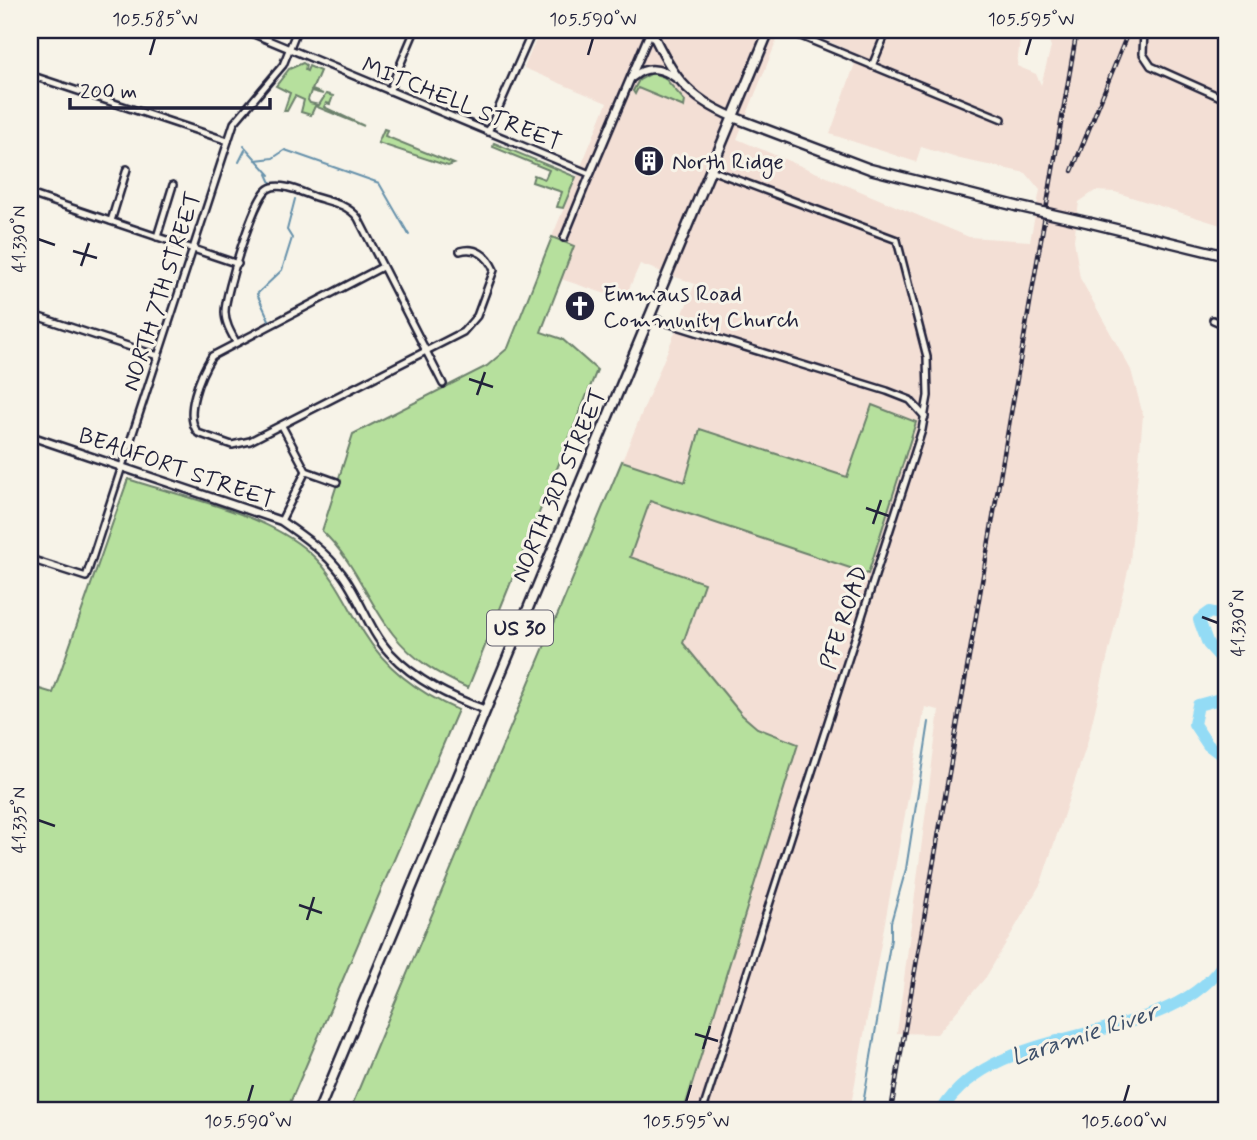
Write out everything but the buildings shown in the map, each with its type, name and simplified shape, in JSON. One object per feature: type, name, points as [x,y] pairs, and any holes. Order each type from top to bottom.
[{"type":"main road","points":[[651,30],[678,80],[703,102],[733,117],[870,169],[1227,256]]},
{"type":"main road","name":"NORTH 3RD STREET","points":[[319,1110],[769,30]]},
{"type":"street","name":"MITCHELL STREET","points":[[244,30],[590,174]]},
{"type":"street","name":"NORTH 7TH STREET","points":[[30,559],[86,578],[234,123],[283,65],[297,30]]},
{"type":"street","points":[[389,91],[415,30]]},
{"type":"street","points":[[488,132],[532,32],[518,30]]},
{"type":"street","points":[[564,238],[651,30]]},
{"type":"street","points":[[786,30],[1002,119]]},
{"type":"street","points":[[872,66],[887,30]]},
{"type":"street","points":[[1143,32],[1143,54],[1151,65],[1227,100]]},
{"type":"street","points":[[629,81],[643,70],[656,69],[678,80]]},
{"type":"street","points":[[30,75],[228,141]]},
{"type":"street","points":[[111,221],[127,169]]},
{"type":"street","name":"PFE ROAD","points":[[703,1110],[925,417],[927,357],[897,240],[710,170]]},
{"type":"street","points":[[157,237],[173,185]]},
{"type":"street","points":[[236,342],[225,313],[261,195],[274,186],[347,207],[358,218],[443,384]]},
{"type":"street","points":[[30,194],[238,264]]},
{"type":"street","points":[[382,267],[212,356],[192,410],[194,428],[205,436],[232,445],[250,441],[463,332],[472,324],[494,270],[488,259],[475,251],[460,251]]},
{"type":"street","points":[[30,314],[158,356]]},
{"type":"street","points":[[649,317],[887,391],[910,400],[925,417]]},
{"type":"street","points":[[1213,320],[1227,326]]},
{"type":"street","points":[[282,426],[306,471],[337,482]]},
{"type":"street","name":"BEAUFORT STREET","points":[[30,436],[281,521],[313,544],[342,574],[387,650],[402,665],[442,692],[486,710]]},
{"type":"street","points":[[281,521],[306,471]]},
{"type":"shaded area","points":[[540,30],[781,30],[737,139],[969,237],[1030,241],[1040,190],[1026,173],[960,159],[921,147],[916,162],[830,134],[858,55],[804,30],[1021,30],[1017,66],[1036,74],[1041,85],[1051,47],[1046,31],[1042,30],[1227,30],[1227,227],[1115,192],[1095,191],[1079,202],[1074,240],[1080,278],[1131,370],[1143,415],[1130,562],[1087,744],[1041,883],[986,977],[937,1034],[897,1033],[939,710],[925,707],[850,1110],[684,1110],[798,744],[757,728],[742,715],[683,643],[704,583],[630,557],[650,501],[868,574],[916,422],[872,405],[848,478],[701,430],[685,482],[622,461],[695,284],[640,264],[624,300],[561,279],[574,246],[552,237],[607,103],[524,68]]},
{"type":"green space","points":[[303,63],[307,71],[309,66],[320,71],[312,90],[323,94],[311,91],[308,100],[310,103],[319,105],[326,94],[333,96],[330,104],[326,103],[324,107],[364,126],[315,106],[311,115],[301,112],[304,100],[295,96],[287,111],[284,111],[290,93],[276,86],[289,69]]},
{"type":"green space","points":[[652,73],[664,77],[685,101],[684,107],[638,88],[635,94],[633,91],[639,80]]},
{"type":"green space","points":[[384,129],[387,130],[385,136],[454,164],[448,166],[378,143]]},
{"type":"green space","points":[[494,143],[576,177],[563,208],[557,207],[562,192],[532,182],[534,175],[545,179],[549,170],[493,147]]},
{"type":"green space","points":[[552,237],[574,246],[541,332],[562,339],[597,370],[468,688],[427,666],[409,652],[384,621],[344,556],[322,531],[353,434],[487,366],[508,348]]},
{"type":"green space","points":[[872,405],[916,422],[868,574],[650,501],[630,557],[704,583],[683,643],[742,715],[757,728],[798,744],[684,1110],[350,1110],[622,461],[685,482],[700,429],[847,477]]},
{"type":"green space","points":[[128,479],[224,508],[271,527],[292,539],[327,571],[382,658],[417,688],[458,710],[287,1110],[30,1110],[30,686],[53,693]]},
{"type":"waterway","points":[[244,146],[270,175]]},
{"type":"waterway","points":[[239,162],[245,150]]},
{"type":"waterway","points":[[256,160],[273,158],[285,150],[379,183],[409,235]]},
{"type":"waterway","points":[[267,174],[272,185]]},
{"type":"waterway","points":[[270,322],[257,294],[282,270],[292,238],[287,230],[295,199]]},
{"type":"waterway","name":"Laramie River","points":[[1227,616],[1210,612],[1199,620],[1208,644],[1227,665]]},
{"type":"waterway","name":"Laramie River","points":[[1227,697],[1198,705],[1194,724],[1208,745],[1227,759]]},
{"type":"waterway","points":[[862,1110],[891,939],[891,922],[906,869],[929,722]]},
{"type":"waterway","name":"Laramie River","points":[[942,1110],[968,1080],[1003,1060],[1043,1045],[1168,1008],[1202,987],[1227,958]]},
{"type":"railway","points":[[891,1110],[1077,30]]},
{"type":"railway","points":[[1072,171],[1129,30]]},
{"type":"place","name":"North Ridge","points":[[649,161]]},
{"type":"place","name":"Emmaus Road Community Church","points":[[580,306]]}]
